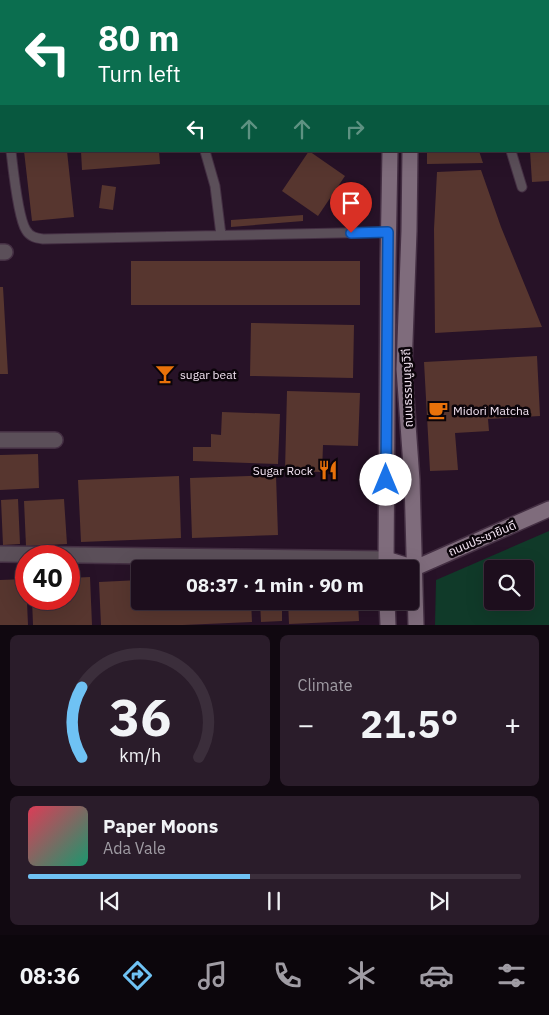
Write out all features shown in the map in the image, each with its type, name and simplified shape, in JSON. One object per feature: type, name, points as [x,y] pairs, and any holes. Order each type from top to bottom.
[{"type":"street","name":"ถนนธรรมนูญวิถี","points":[[386,560],[390,152]]},
{"type":"street","name":"ถนนธรรมนูญวิถี","points":[[410,152],[404,369],[412,480],[415,560]]},
{"type":"street","points":[[0,440],[54,440]]},
{"type":"street","name":"ถนนประชายินดี","points":[[419,566],[549,509]]},
{"type":"street","points":[[0,554],[232,560]]},
{"type":"street","points":[[387,610],[388,625]]},
{"type":"street","name":"ถนนธรรมนูญวิถี","points":[[416,610],[416,625]]},
{"type":"lane","points":[[11,152],[23,224],[27,233],[43,239],[388,232]]},
{"type":"lane","points":[[205,152],[215,186],[221,235]]},
{"type":"lane","points":[[511,152],[522,186]]},
{"type":"green space","points":[[549,531],[549,625],[435,625],[436,580]]},
{"type":"building","points":[[24,152],[67,152],[74,217],[32,221]]},
{"type":"building","points":[[81,152],[159,152],[160,164],[82,170]]},
{"type":"building","points":[[308,152],[345,176],[318,216],[282,191]]},
{"type":"building","points":[[427,152],[479,152],[483,163],[427,164]]},
{"type":"building","points":[[530,152],[549,152],[549,181],[532,182]]},
{"type":"building","points":[[481,170],[501,227],[542,327],[435,333],[434,229],[437,172]]},
{"type":"building","points":[[102,185],[116,187],[113,210],[99,208]]},
{"type":"building","points":[[303,215],[303,221],[231,227],[231,220]]},
{"type":"building","points":[[131,261],[360,261],[360,305],[131,305]]},
{"type":"building","points":[[0,287],[3,287],[8,374],[0,374]]},
{"type":"building","points":[[251,323],[354,325],[353,378],[250,376]]},
{"type":"building","points":[[537,356],[540,416],[488,419],[489,431],[455,433],[458,470],[430,471],[424,362]]},
{"type":"building","points":[[287,391],[360,393],[358,446],[323,445],[322,472],[285,471]]},
{"type":"building","points":[[222,412],[280,414],[278,464],[193,461],[193,447],[211,447],[211,434],[221,435]]},
{"type":"building","points":[[38,454],[39,488],[0,490],[0,455]]},
{"type":"building","points":[[276,475],[278,535],[192,538],[190,478]]},
{"type":"building","points":[[179,476],[181,538],[81,542],[78,480]]},
{"type":"building","points":[[18,499],[20,544],[3,545],[1,500]]},
{"type":"building","points":[[64,499],[67,544],[26,545],[24,501]]},
{"type":"building","points":[[80,577],[90,577],[92,625],[33,625],[32,610],[80,610]]},
{"type":"building","points":[[15,579],[15,610],[27,610],[28,625],[0,625],[0,580]]},
{"type":"building","points":[[131,580],[131,610],[251,610],[252,622],[183,625],[101,625],[99,582]]},
{"type":"building","points":[[260,610],[282,610],[282,621],[261,622]]},
{"type":"building","points":[[288,610],[358,610],[359,621],[289,624]]},
{"type":"place","name":"sugar beat","points":[[165,374]]},
{"type":"place","name":"Midori Matcha","points":[[438,410]]},
{"type":"place","name":"Sugar Rock","points":[[328,470]]},
{"type":"route","points":[[351,233],[388,232],[386,480]]}]
